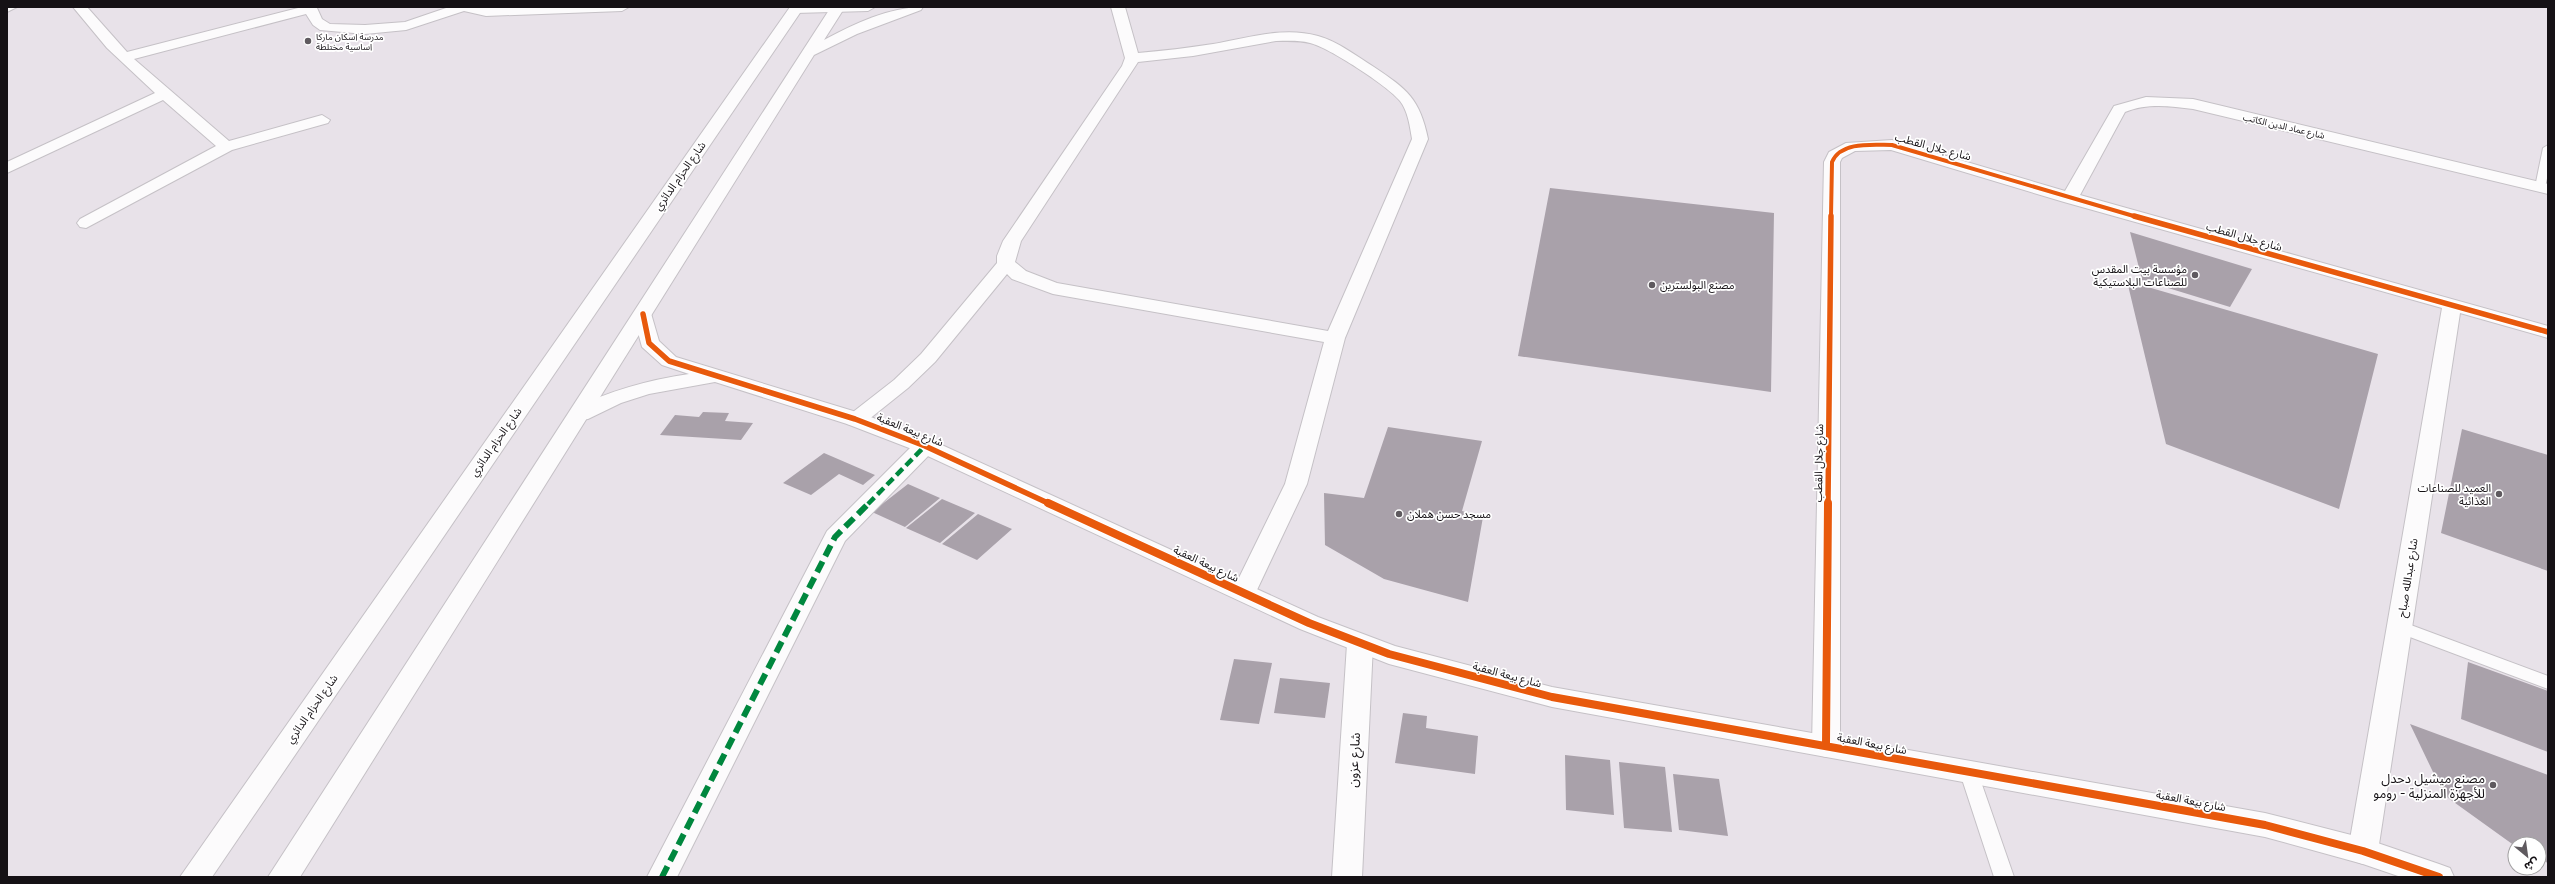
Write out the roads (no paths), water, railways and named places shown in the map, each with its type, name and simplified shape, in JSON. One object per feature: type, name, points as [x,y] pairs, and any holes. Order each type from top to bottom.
[{"type":"street","points":[[80,7],[125,57],[226,147]]},
{"type":"street","points":[[125,57],[302,11],[312,11],[314,21],[320,26],[333,29],[382,31],[410,26],[460,7]]},
{"type":"street","points":[[465,7],[486,12],[622,7]]},
{"type":"street","points":[[796,8],[868,7]]},
{"type":"street","points":[[810,53],[852,31],[916,7]]},
{"type":"street","points":[[855,418],[901,384],[928,358],[1006,264],[1006,256],[1012,241],[1129,66],[1132,58],[1118,7]]},
{"type":"street","name":"شارع الحزام الدائري","points":[[195,877],[796,8]]},
{"type":"street","points":[[283,877],[838,8]]},
{"type":"street","points":[[1132,58],[1177,54],[1281,37],[1312,39],[1336,50],[1407,98],[1415,110],[1420,139],[1335,338],[1296,484],[1244,592]]},
{"type":"street","points":[[7,168],[167,93]]},
{"type":"street","name":"شارع عماد الدين الكاتب","points":[[2070,198],[2119,109],[2130,103],[2148,101],[2193,104],[2544,188]]},
{"type":"street","points":[[86,223],[226,147],[322,120]]},
{"type":"street","name":"شارع جلال القطب","points":[[1826,746],[1832,162],[1835,155],[1852,146],[1863,144],[1892,145],[2070,198],[2548,332]]},
{"type":"street","points":[[1006,264],[1019,275],[1052,288],[1335,338]]},
{"type":"street","name":"شارع عبدالله صباح","points":[[2363,851],[2452,306]]},
{"type":"street","name":"شارع بيعة العقبة","points":[[643,314],[649,343],[657,352],[669,361],[717,377],[855,418],[925,446],[1309,623],[1389,654],[1552,697],[1969,773],[2107,795],[2265,825],[2363,851],[2439,877]]},
{"type":"street","name":"شارع بيعة العقبة","points":[[580,414],[632,390],[654,384],[717,377]]},
{"type":"street","points":[[662,877],[835,537],[925,446]]},
{"type":"street","name":"شارع عزون","points":[[1348,877],[1360,644]]},
{"type":"lane","points":[[2544,188],[2548,148]]},
{"type":"lane","points":[[2400,627],[2548,683]]},
{"type":"lane","points":[[1969,773],[2004,877]]},
{"type":"place","name":"مدرسة اسكان ماركا اساسية مختلطة","points":[[308,41]]},
{"type":"place","name":"مؤسسة بيت المقدس للصناعات البلاستيكية","points":[[2195,275]]},
{"type":"place","name":"مصنع البولسترين","points":[[1652,285]]},
{"type":"place","name":"العميد للصناعات الغذائية","points":[[2499,494]]},
{"type":"place","name":"مسجد حسن هملان","points":[[1399,514]]},
{"type":"place","name":"مصنع ميشيل دحدل للأجهزة المنزلية - رومو","points":[[2493,785]]}]
